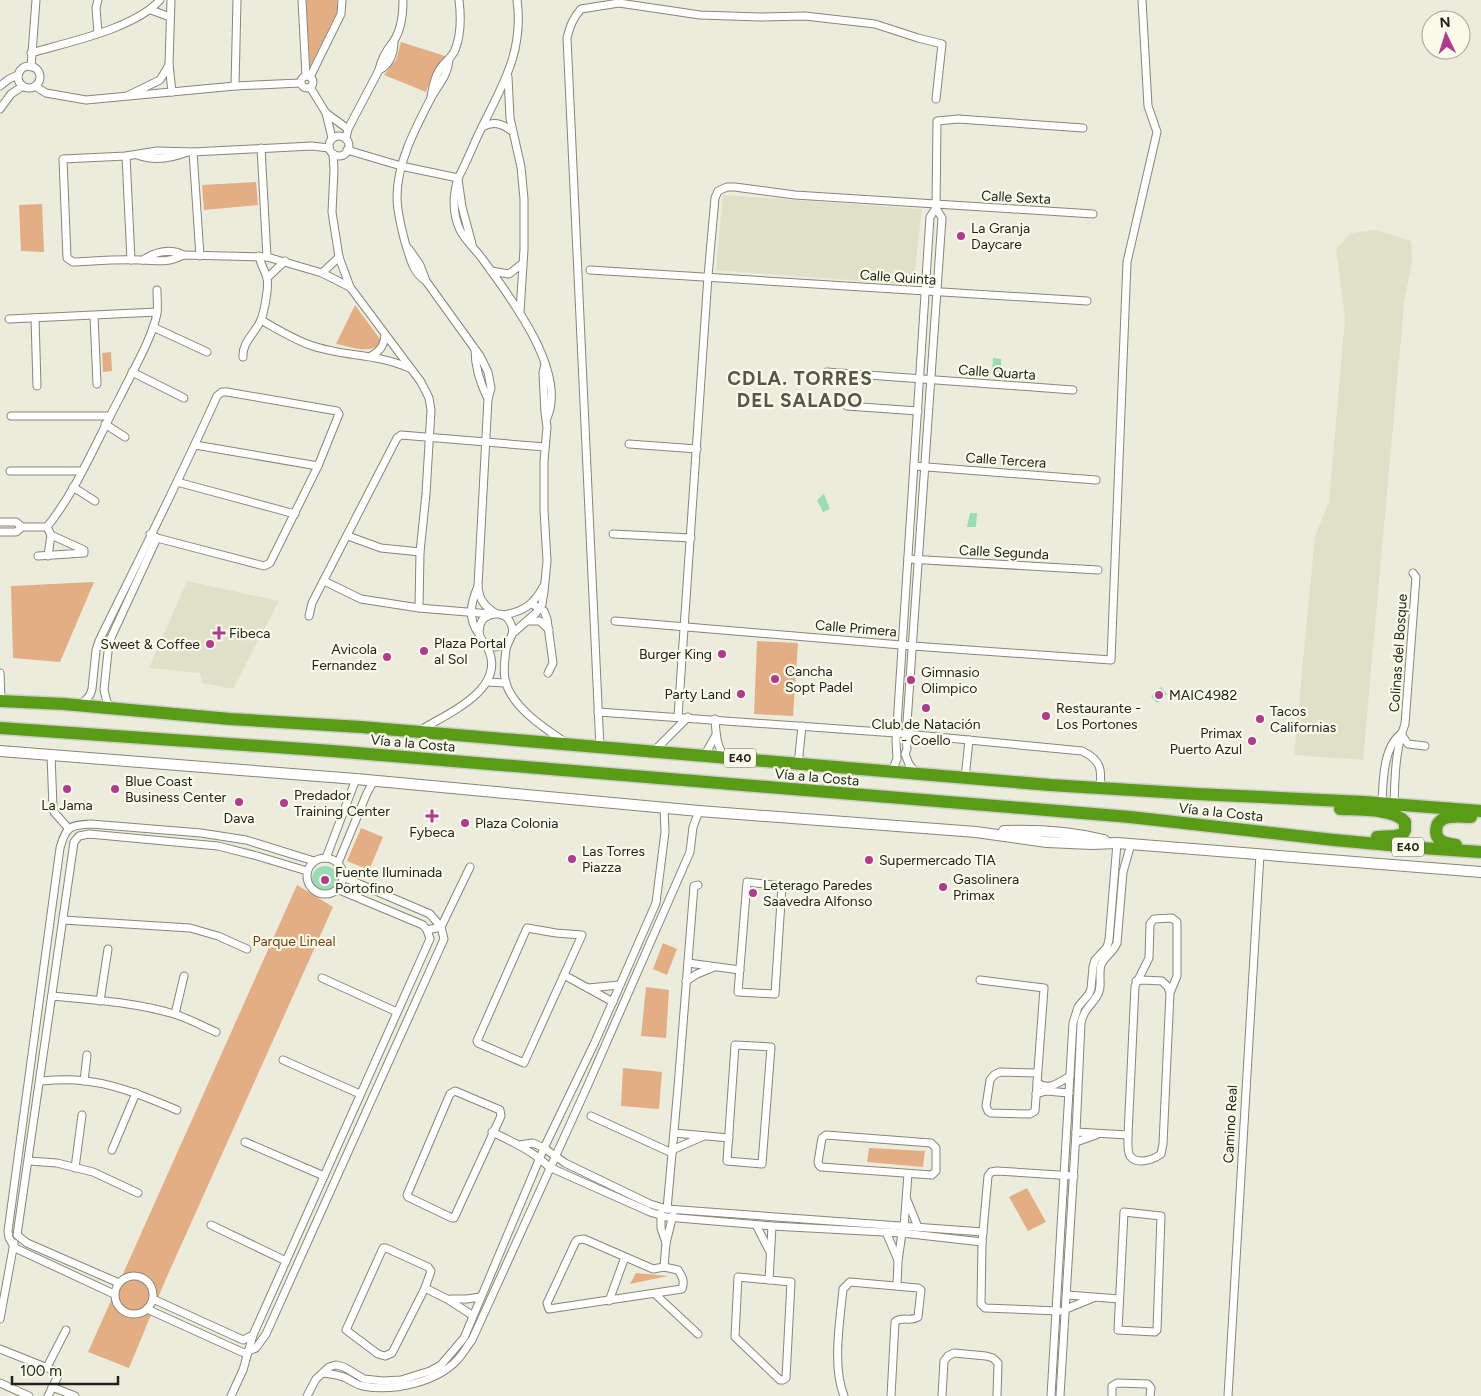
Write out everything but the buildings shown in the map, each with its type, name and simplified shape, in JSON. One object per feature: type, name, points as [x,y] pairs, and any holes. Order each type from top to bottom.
[{"type":"highway","name":"Vía a la Costa","points":[[0,701],[80,705],[230,719],[417,732],[965,779],[1197,794],[1388,803],[1481,811]]},
{"type":"highway","name":"Vía a la Costa","points":[[0,728],[332,751],[1130,817],[1422,848],[1481,850]]},
{"type":"highway","points":[[1197,794],[1235,800],[1388,813],[1402,818],[1406,826],[1403,834],[1395,836],[1334,840]]},
{"type":"highway","points":[[1481,818],[1445,818],[1438,823],[1436,831],[1438,837],[1443,842],[1481,850]]},
{"type":"street","points":[[31,67],[36,0]]},
{"type":"street","points":[[98,0],[96,8],[98,33]]},
{"type":"street","points":[[31,53],[117,27],[151,10],[160,0]]},
{"type":"street","points":[[171,0],[169,64],[172,92]]},
{"type":"street","points":[[234,86],[237,0]]},
{"type":"street","points":[[302,0],[308,77],[312,84],[310,87],[326,113],[348,129]]},
{"type":"street","points":[[308,77],[341,14],[342,0]]},
{"type":"street","points":[[334,170],[349,144],[346,138],[348,129],[379,70],[385,68],[391,58],[394,42],[403,16],[403,0]]},
{"type":"street","points":[[459,0],[460,28],[455,48],[449,60],[438,73],[433,84],[431,98],[401,166],[397,197],[399,222],[414,269],[426,281],[475,350],[475,360],[488,399],[478,593],[483,604],[494,614]]},
{"type":"street","points":[[517,0],[518,34],[516,52],[508,74],[458,178],[462,206],[472,247],[520,312],[532,335],[548,371],[552,402],[547,418],[545,447],[544,510],[547,561],[544,598],[540,608],[513,633],[507,643],[504,668],[506,683],[511,694],[526,713],[571,746]]},
{"type":"street","name":"Calle Primera","points":[[615,621],[685,625],[913,646],[1111,660],[1127,262],[1157,132],[1148,106],[1142,0]]},
{"type":"street","points":[[600,748],[567,38],[574,17],[581,9],[619,3],[700,15],[805,16],[875,24],[942,44],[936,98]]},
{"type":"street","points":[[151,10],[170,17]]},
{"type":"street","points":[[161,93],[160,80],[169,64]]},
{"type":"street","points":[[0,86],[18,75],[23,68],[35,68],[39,79],[35,86],[31,88],[20,83],[18,75]]},
{"type":"street","points":[[508,74],[508,100],[512,131],[521,167],[524,199],[524,249],[520,312]]},
{"type":"street","points":[[300,83],[302,78],[308,77]]},
{"type":"street","points":[[125,97],[160,80]]},
{"type":"street","points":[[35,86],[46,93],[86,100],[234,86],[300,83],[303,87],[310,87]]},
{"type":"street","points":[[0,109],[11,94],[23,86]]},
{"type":"street","points":[[326,113],[334,170],[332,212],[338,257],[350,287],[421,382],[429,398],[431,410],[426,494],[420,552],[419,608]]},
{"type":"street","points":[[918,775],[909,764],[905,754],[908,749],[906,736],[942,218],[936,206],[937,121],[958,119],[1083,128]]},
{"type":"street","points":[[482,128],[497,123],[512,131]]},
{"type":"street","points":[[331,145],[339,136],[346,138]]},
{"type":"street","points":[[350,287],[322,273],[267,256],[183,255],[175,260],[154,262],[131,260],[73,262],[67,258],[63,159],[126,156],[157,151],[191,152],[331,145],[345,153],[458,178]]},
{"type":"street","points":[[261,148],[267,256]]},
{"type":"street","points":[[191,152],[200,256]]},
{"type":"street","points":[[126,156],[131,260]]},
{"type":"street","name":"Calle Sexta","points":[[708,276],[715,198],[718,191],[722,189],[735,187],[936,206],[1094,214]]},
{"type":"street","points":[[891,773],[897,760],[896,733],[930,217],[936,206]]},
{"type":"street","points":[[243,357],[242,352],[261,320],[267,278],[258,256]]},
{"type":"street","points":[[322,273],[338,257]]},
{"type":"street","points":[[267,278],[286,261]]},
{"type":"street","points":[[491,271],[508,274],[522,264]]},
{"type":"street","name":"Calle Quinta","points":[[590,270],[1087,301]]},
{"type":"street","points":[[678,717],[708,276]]},
{"type":"street","points":[[47,527],[82,471],[132,372],[157,312],[157,290]]},
{"type":"street","points":[[8,319],[157,312]]},
{"type":"street","points":[[94,316],[97,384]]},
{"type":"street","points":[[35,318],[37,386]]},
{"type":"street","points":[[261,320],[310,345],[331,351],[371,356],[397,362],[411,369]]},
{"type":"street","points":[[152,327],[207,352]]},
{"type":"street","points":[[371,356],[381,348],[385,335]]},
{"type":"street","points":[[132,372],[184,398]]},
{"type":"street","name":"Calle Quarta","points":[[826,372],[1073,390]]},
{"type":"street","points":[[112,708],[107,702],[104,690],[109,642],[154,536],[177,482],[217,396],[222,392],[227,392],[338,411],[339,416],[318,466],[268,566],[154,536]]},
{"type":"street","points":[[847,406],[918,411]]},
{"type":"street","points":[[11,416],[110,416]]},
{"type":"street","points":[[106,424],[125,437]]},
{"type":"street","points":[[309,616],[312,603],[400,435],[545,447]]},
{"type":"street","points":[[629,444],[697,449]]},
{"type":"street","points":[[195,446],[318,466]]},
{"type":"street","name":"Calle Tercera","points":[[914,466],[1096,480]]},
{"type":"street","points":[[10,471],[82,471]]},
{"type":"street","points":[[177,482],[295,514]]},
{"type":"street","points":[[73,487],[96,501]]},
{"type":"street","points":[[0,522],[16,522],[22,527],[47,527]]},
{"type":"street","points":[[0,532],[16,532],[22,527]]},
{"type":"street","points":[[47,527],[50,535],[48,556]]},
{"type":"street","points":[[613,534],[691,538]]},
{"type":"street","points":[[38,556],[83,554],[84,552],[50,535]]},
{"type":"street","points":[[80,705],[86,701],[92,689],[99,641],[154,536]]},
{"type":"street","points":[[348,536],[381,548],[420,552]]},
{"type":"street","name":"Calle Segunda","points":[[908,559],[1098,570]]},
{"type":"street","name":"Colinas del Bosque","points":[[1401,734],[1405,724],[1416,578],[1413,573]]},
{"type":"street","points":[[324,581],[361,599],[419,608],[503,615],[521,611],[532,604],[545,582]]},
{"type":"street","points":[[417,732],[465,704],[481,691],[487,682],[492,663],[490,653],[473,624],[470,612],[478,586]]},
{"type":"street","points":[[532,604],[540,608],[546,615],[553,663],[548,673]]},
{"type":"street","points":[[479,634],[480,624],[483,619],[494,614]]},
{"type":"street","points":[[503,615],[509,620],[513,633]]},
{"type":"street","points":[[528,621],[540,622],[549,630]]},
{"type":"street","points":[[486,645],[497,648],[507,643]]},
{"type":"street","points":[[96,656],[108,657]]},
{"type":"street","points":[[0,673],[0,701]]},
{"type":"street","points":[[487,682],[506,683]]},
{"type":"street","points":[[598,712],[896,733],[906,736],[1082,751],[1098,762],[1101,770],[1100,788]]},
{"type":"street","points":[[653,752],[688,717]]},
{"type":"street","points":[[715,719],[716,735],[721,753],[725,757]]},
{"type":"street","points":[[798,765],[802,726]]},
{"type":"street","points":[[1401,734],[1408,744],[1425,746]]},
{"type":"street","points":[[1388,803],[1384,774],[1393,740],[1401,734]]},
{"type":"street","points":[[1388,803],[1395,775],[1401,734]]},
{"type":"street","points":[[704,756],[716,735]]},
{"type":"street","points":[[965,779],[968,740]]},
{"type":"street","points":[[0,752],[356,780],[699,811],[976,832],[1046,831],[1087,836],[1117,843],[1481,872]]},
{"type":"street","points":[[52,755],[53,808],[54,812],[69,829]]},
{"type":"street","points":[[1384,774],[1395,775]]},
{"type":"street","points":[[326,858],[356,780]]},
{"type":"street","points":[[338,863],[373,782]]},
{"type":"street","points":[[347,804],[361,809]]},
{"type":"street","points":[[307,1396],[316,1379],[329,1366],[344,1367],[360,1377],[383,1381],[401,1380],[430,1371],[441,1365],[464,1338],[480,1296],[544,1148],[613,1002],[656,903],[665,832],[664,808]]},
{"type":"street","points":[[323,1373],[340,1376],[361,1385],[394,1387],[410,1385],[442,1372],[458,1360],[472,1340],[690,852],[693,827],[699,811]]},
{"type":"street","points":[[114,1294],[15,1248],[8,1232],[60,848],[64,833],[76,825],[91,824],[201,832],[246,840],[314,861],[326,858],[338,863],[343,872],[343,877],[337,889],[327,894],[315,891],[308,882],[307,871],[314,861]]},
{"type":"street","points":[[167,842],[169,830]]},
{"type":"street","points":[[337,830],[350,835]]},
{"type":"street","points":[[0,1319],[17,1235],[29,1161],[74,842],[79,836],[89,834],[218,846],[307,871]]},
{"type":"street","points":[[1051,1396],[1063,1175],[1075,1014],[1078,1006],[1089,994],[1092,984],[1092,967],[1095,960],[1107,947],[1109,940],[1117,843]]},
{"type":"street","points":[[1060,1396],[1083,1015],[1099,992],[1101,967],[1115,949],[1117,943],[1123,872],[1130,844]]},
{"type":"street","name":"Camino Real","points":[[1228,1396],[1260,854]]},
{"type":"street","points":[[441,927],[470,867]]},
{"type":"street","points":[[147,1310],[244,1353],[256,1348],[266,1334],[444,939],[441,927],[430,914],[343,877]]},
{"type":"street","points":[[746,882],[782,886],[775,994],[738,992],[740,970],[746,882]]},
{"type":"street","points":[[666,1243],[661,1216],[667,1208],[694,886],[698,885]]},
{"type":"street","points":[[231,1396],[249,1352],[253,1335],[430,938],[423,925],[337,889]]},
{"type":"street","points":[[1172,918],[1177,922],[1176,976],[1170,993],[1163,1144],[1160,1154],[1154,1159],[1137,1160],[1131,1156],[1129,1151],[1128,1135],[1134,991],[1136,981],[1149,958],[1150,924],[1154,919],[1172,918]]},
{"type":"street","points":[[63,920],[190,928],[218,936],[247,949]]},
{"type":"street","points":[[427,930],[441,927]]},
{"type":"street","points":[[527,928],[582,935],[564,975],[525,1062],[520,1062],[478,1043],[477,1040],[527,928]]},
{"type":"street","points":[[100,1001],[108,949]]},
{"type":"street","points":[[688,963],[740,970]]},
{"type":"street","points":[[686,981],[714,967]]},
{"type":"street","points":[[564,975],[613,1002]]},
{"type":"street","points":[[175,1014],[184,976]]},
{"type":"street","points":[[322,978],[397,1012]]},
{"type":"street","points":[[980,980],[1044,988],[1035,1111],[1030,1114],[991,1113],[986,1108],[990,1080],[994,1075],[1000,1072],[1037,1073]]},
{"type":"street","points":[[1136,981],[1162,981],[1168,987],[1170,993]]},
{"type":"street","points":[[588,988],[620,985]]},
{"type":"street","points":[[52,996],[153,1009],[175,1014],[216,1032]]},
{"type":"street","points":[[607,1015],[616,1019]]},
{"type":"street","points":[[34,1036],[46,1038]]},
{"type":"street","points":[[735,1045],[771,1047],[762,1164],[727,1161],[728,1138],[735,1045]]},
{"type":"street","points":[[1071,1048],[1080,1048]]},
{"type":"street","points":[[84,1081],[87,1055]]},
{"type":"street","points":[[283,1060],[360,1094]]},
{"type":"street","points":[[1037,1082],[1040,1086],[1053,1086],[1070,1076]]},
{"type":"street","points":[[40,1080],[84,1081],[108,1084],[177,1110]]},
{"type":"street","points":[[457,1091],[500,1110],[501,1116],[492,1132],[454,1218],[449,1218],[407,1196],[452,1092],[457,1091]]},
{"type":"street","points":[[1036,1094],[1046,1092],[1069,1093]]},
{"type":"street","points":[[112,1150],[136,1093]]},
{"type":"street","points":[[75,1168],[82,1114]]},
{"type":"street","points":[[591,1116],[672,1152],[705,1136]]},
{"type":"street","points":[[492,1132],[519,1145],[540,1158],[549,1167],[661,1216],[756,1225],[886,1232],[918,1228],[983,1232]]},
{"type":"street","points":[[1076,1132],[1128,1135]]},
{"type":"street","points":[[674,1133],[728,1138]]},
{"type":"street","points":[[1076,1142],[1098,1134]]},
{"type":"street","points":[[826,1135],[931,1143],[934,1145],[936,1148],[936,1171],[934,1174],[908,1174],[821,1167],[818,1162],[822,1138],[826,1135]]},
{"type":"street","points":[[342,1136],[353,1141]]},
{"type":"street","points":[[245,1142],[324,1176]]},
{"type":"street","points":[[519,1145],[533,1143],[565,1162],[650,1204],[667,1208],[903,1230],[942,1238],[982,1242]]},
{"type":"street","points":[[29,1161],[57,1163],[92,1172],[138,1192]]},
{"type":"street","points":[[1074,1176],[991,1172],[988,1176],[982,1242],[980,1302],[986,1308],[1055,1311],[1066,1310],[1095,1297]]},
{"type":"street","points":[[897,1285],[908,1174]]},
{"type":"street","points":[[906,1197],[918,1228]]},
{"type":"street","points":[[664,1267],[666,1243],[673,1218],[667,1208]]},
{"type":"street","points":[[1123,1213],[1161,1216],[1155,1332],[1118,1330],[1119,1299],[1123,1213]]},
{"type":"street","points":[[806,1220],[806,1228]]},
{"type":"street","points":[[211,1225],[286,1261]]},
{"type":"street","points":[[756,1225],[770,1252]]},
{"type":"street","points":[[769,1280],[772,1226]]},
{"type":"street","points":[[942,1229],[942,1238]]},
{"type":"street","points":[[886,1232],[898,1261]]},
{"type":"street","points":[[17,1235],[27,1243],[119,1283]]},
{"type":"street","points":[[584,1239],[652,1269],[664,1267],[678,1270],[683,1277],[684,1284],[682,1289],[550,1310],[547,1303],[577,1240],[584,1239]]},
{"type":"street","points":[[383,1248],[429,1268],[431,1270],[424,1288],[390,1354],[385,1356],[378,1354],[346,1330],[383,1248]]},
{"type":"street","points":[[609,1301],[625,1257]]},
{"type":"street","points":[[493,1267],[503,1271]]},
{"type":"street","points":[[136,1276],[142,1278],[151,1286],[153,1299],[147,1310],[135,1315],[125,1312],[118,1307],[114,1294],[119,1283],[124,1279],[136,1276]]},
{"type":"street","points":[[738,1277],[769,1280],[792,1282],[786,1378],[784,1380],[780,1380],[735,1337],[738,1277]]},
{"type":"street","points":[[844,1396],[837,1370],[842,1288],[850,1282],[897,1285],[921,1290],[918,1317],[914,1319],[899,1319],[894,1322],[890,1396]]},
{"type":"street","points":[[424,1288],[447,1299],[472,1315]]},
{"type":"street","points":[[655,1294],[698,1334]]},
{"type":"street","points":[[1067,1295],[1119,1299]]},
{"type":"street","points":[[447,1299],[467,1299],[480,1296]]},
{"type":"street","points":[[153,1299],[243,1340],[253,1335]]},
{"type":"street","points":[[47,1367],[66,1330]]},
{"type":"street","points":[[464,1338],[472,1340]]},
{"type":"street","points":[[0,1349],[56,1371],[58,1375],[48,1396]]},
{"type":"street","points":[[942,1396],[944,1361],[954,1353],[993,1358],[998,1363],[997,1396]]},
{"type":"street","points":[[340,1376],[344,1367]]},
{"type":"street","points":[[360,1377],[361,1385]]},
{"type":"street","points":[[0,1383],[29,1396]]},
{"type":"street","points":[[1112,1396],[1112,1386],[1117,1383],[1148,1384],[1151,1388],[1150,1396]]},
{"type":"street","points":[[52,1387],[75,1396]]},
{"type":"shaded area","points":[[723,195],[922,209],[913,285],[716,270]]},
{"type":"shaded area","points":[[1376,230],[1411,241],[1412,261],[1404,304],[1363,760],[1294,755],[1315,536],[1329,502],[1345,318],[1336,249],[1351,233]]},
{"type":"shaded area","points":[[993,358],[1001,359],[1001,372],[992,372]]},
{"type":"shaded area","points":[[824,494],[830,509],[823,512],[817,500]]},
{"type":"shaded area","points":[[970,513],[977,513],[976,527],[967,527]]},
{"type":"shaded area","points":[[187,581],[279,601],[233,689],[202,683],[200,673],[149,668]]},
{"type":"shaded area","name":"MAIC4982","points":[[1161,687],[1167,694],[1157,703],[1151,696]]},
{"type":"shaded area","name":"Fuente Iluminada Portofino","points":[[325,866],[334,870],[338,879],[334,888],[325,892],[316,888],[312,879],[316,870]]},
{"type":"green space","points":[[307,0],[337,0],[338,10],[310,67],[306,2]]},
{"type":"green space","points":[[401,42],[445,56],[433,74],[426,92],[384,75],[396,60]]},
{"type":"green space","points":[[256,182],[258,205],[204,210],[202,185]]},
{"type":"green space","points":[[42,204],[44,252],[21,251],[19,205]]},
{"type":"green space","points":[[355,305],[380,339],[380,344],[375,347],[365,349],[336,344]]},
{"type":"green space","points":[[111,352],[112,371],[103,372],[102,353]]},
{"type":"green space","points":[[94,582],[60,662],[13,658],[11,586]]},
{"type":"green space","name":"Cancha Sopt Padel","points":[[757,641],[798,643],[793,716],[754,714]]},
{"type":"green space","points":[[361,828],[383,837],[369,870],[347,861]]},
{"type":"green space","name":"Parque Lineal","points":[[297,885],[333,907],[165,1281],[129,1368],[88,1352]]},
{"type":"green space","points":[[663,943],[677,949],[667,975],[653,969]]},
{"type":"green space","points":[[646,987],[669,990],[666,1038],[641,1036]]},
{"type":"green space","points":[[623,1068],[662,1072],[659,1109],[621,1106]]},
{"type":"green space","points":[[869,1148],[925,1151],[923,1167],[867,1162]]},
{"type":"green space","points":[[1027,1188],[1046,1222],[1028,1231],[1009,1197]]},
{"type":"green space","points":[[636,1273],[668,1276],[630,1284]]},
{"type":"place","name":"La Granja Daycare","points":[[961,236]]},
{"type":"place","name":"Fibeca","points":[[219,633]]},
{"type":"place","name":"Sweet & Coffee","points":[[210,644]]},
{"type":"place","name":"Plaza Portal al Sol","points":[[424,651]]},
{"type":"place","name":"Burger King","points":[[722,654]]},
{"type":"place","name":"Avicola Fernandez","points":[[387,657]]},
{"type":"place","name":"Cancha Sopt Padel","points":[[775,679]]},
{"type":"place","name":"Gimnasio Olimpico","points":[[911,680]]},
{"type":"place","name":"Party Land","points":[[741,694]]},
{"type":"place","name":"MAIC4982","points":[[1159,695]]},
{"type":"place","name":"Club de Natación - Coello","points":[[926,708]]},
{"type":"place","name":"Restaurante - Los Portones","points":[[1046,716]]},
{"type":"place","name":"Tacos Californias","points":[[1260,719]]},
{"type":"place","name":"Primax Puerto Azul","points":[[1252,741]]},
{"type":"place","name":"La Jama","points":[[67,789]]},
{"type":"place","name":"Blue Coast Business Center","points":[[115,789]]},
{"type":"place","name":"Dava","points":[[239,802]]},
{"type":"place","name":"Predador Training Center","points":[[284,803]]},
{"type":"place","name":"Fybeca","points":[[432,816]]},
{"type":"place","name":"Plaza Colonia","points":[[465,823]]},
{"type":"place","name":"Las Torres Piazza","points":[[572,859]]},
{"type":"place","name":"Supermercado TIA","points":[[869,860]]},
{"type":"place","name":"Fuente Iluminada Portofino","points":[[325,880]]},
{"type":"place","name":"Gasolinera Primax","points":[[943,887]]},
{"type":"place","name":"Leterago Paredes Saavedra Alfonso","points":[[753,893]]},
{"type":"district","name":"CDLA. TORRES DEL SALADO","points":[[800,389]]}]
